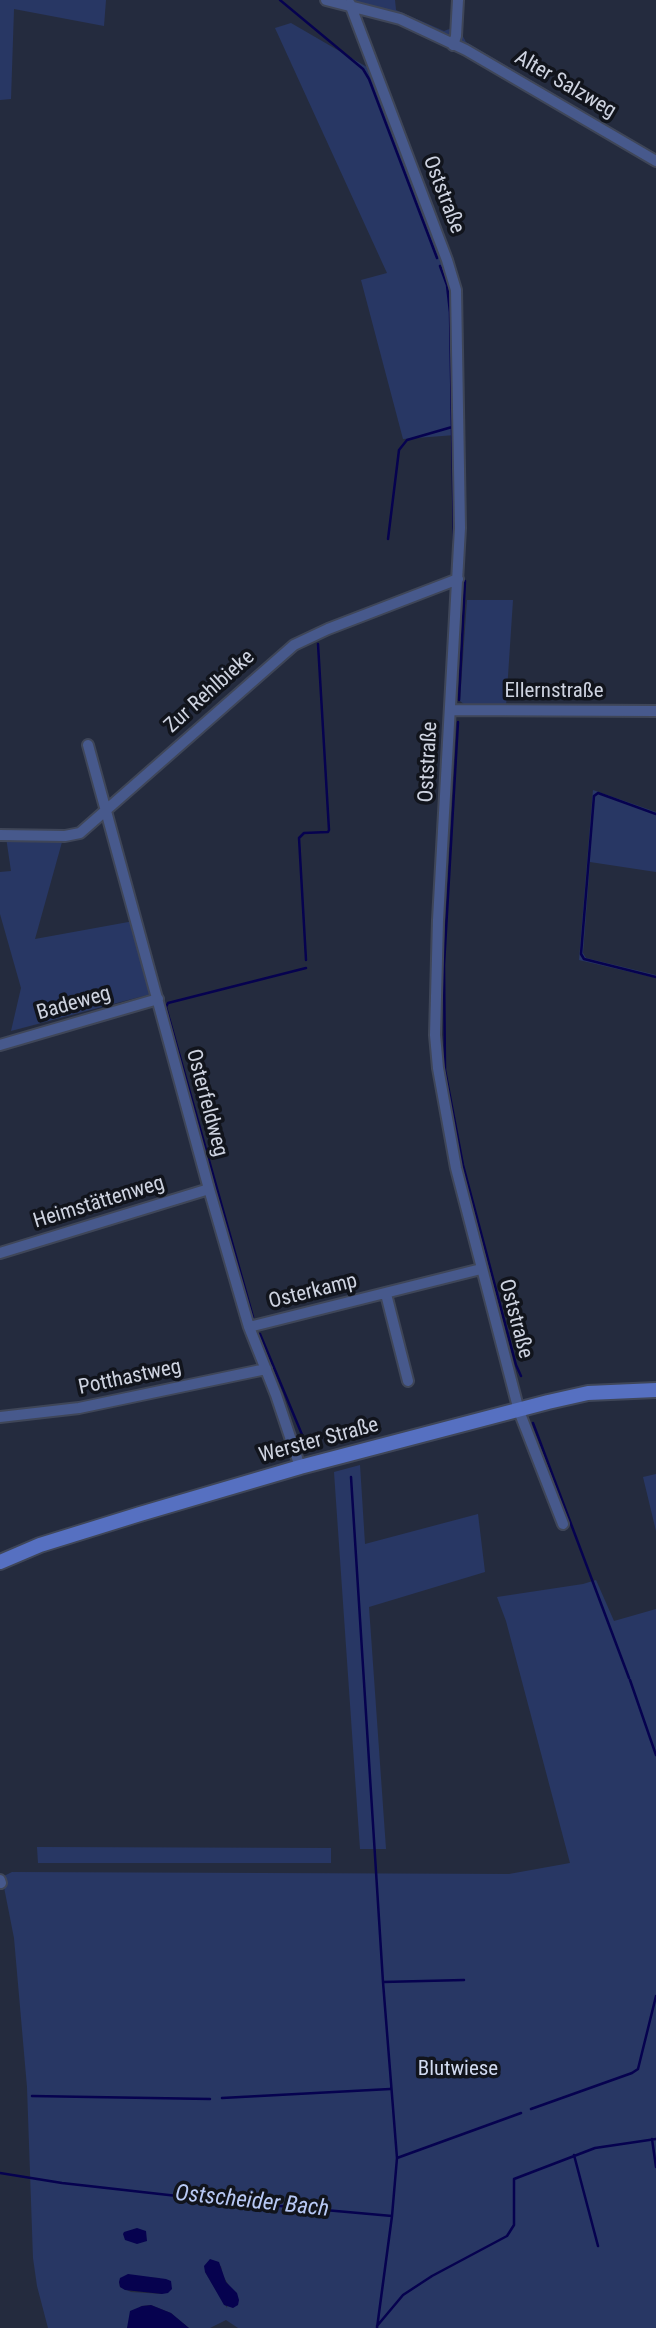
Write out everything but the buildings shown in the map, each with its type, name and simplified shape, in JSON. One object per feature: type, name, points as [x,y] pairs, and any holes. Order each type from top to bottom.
[{"type":"main road","name":"Werster Straße","points":[[0,1562],[76,1532],[300,1467],[588,1393],[656,1390]]},
{"type":"street","name":"Alter Salzweg","points":[[327,0],[400,19],[466,50],[656,161]]},
{"type":"street","points":[[453,45],[458,0]]},
{"type":"street","name":"Oststraße","points":[[350,4],[456,290],[460,528],[438,920],[435,1035],[456,1168],[481,1269],[519,1410],[563,1524]]},
{"type":"street","name":"Zur Rehlbieke","points":[[0,835],[65,836],[80,833],[294,645],[328,629],[458,579]]},
{"type":"street","name":"Ellernstraße","points":[[451,710],[656,711]]},
{"type":"street","name":"Osterfeldweg","points":[[88,745],[249,1327],[300,1467]]},
{"type":"street","name":"Badeweg","points":[[0,1045],[158,999]]},
{"type":"street","name":"Heimstättenweg","points":[[0,1253],[209,1189]]},
{"type":"street","name":"Osterkamp","points":[[249,1327],[481,1269]]},
{"type":"street","name":"Osterkamp","points":[[386,1294],[408,1381]]},
{"type":"street","name":"Potthastweg","points":[[0,1417],[79,1408],[266,1369]]},
{"type":"green space","points":[[0,0],[106,0],[104,26],[14,9],[11,99],[0,100]]},
{"type":"green space","points":[[351,0],[395,0],[396,10],[444,31],[452,28],[460,31],[466,42],[656,154],[656,168],[455,48]]},
{"type":"green space","points":[[291,23],[372,70],[454,291],[455,435],[403,439],[361,280],[387,273],[275,28]]},
{"type":"green space","points":[[467,600],[513,600],[506,706],[465,705],[460,701]]},
{"type":"green space","points":[[593,790],[656,812],[656,872],[590,862],[583,953],[586,958],[656,975],[656,978],[579,960]]},
{"type":"green space","points":[[6,837],[62,842],[35,939],[134,921],[151,994],[11,1031],[21,988],[0,914],[0,872],[11,871]]},
{"type":"green space","points":[[360,1465],[365,1544],[478,1514],[485,1572],[369,1607],[386,1849],[360,1849],[334,1472]]},
{"type":"green space","points":[[656,1474],[656,1531],[643,1477]]},
{"type":"green space","name":"Blutwiese","points":[[596,1580],[614,1621],[656,1609],[656,2328],[238,2328],[226,2320],[210,2328],[189,2328],[171,2313],[151,2305],[141,2306],[127,2328],[48,2328],[33,2258],[27,2087],[14,1938],[2,1877],[12,1872],[509,1874],[570,1863],[506,1621],[497,1597]],"holes":[[[221,2266],[223,2276],[230,2287],[227,2308],[205,2272]],[[138,2277],[160,2278],[162,2294],[131,2292],[120,2287],[119,2282]]]},
{"type":"green space","points":[[37,1847],[331,1848],[331,1863],[38,1863]]},
{"type":"shaded area","points":[[137,2228],[146,2231],[147,2241],[137,2244],[125,2240],[124,2232]]},
{"type":"shaded area","points":[[210,2259],[219,2262],[226,2282],[237,2293],[238,2305],[233,2308],[224,2305],[205,2272],[204,2266]]},
{"type":"shaded area","points":[[128,2274],[166,2279],[171,2281],[172,2289],[162,2294],[125,2290],[120,2287],[119,2282],[120,2278]]},
{"type":"shaded area","points":[[151,2305],[171,2313],[189,2328],[127,2328],[130,2311]]},
{"type":"waterway","points":[[280,0],[363,69],[437,258]]},
{"type":"waterway","points":[[440,266],[447,285],[450,312],[454,544]]},
{"type":"waterway","points":[[388,539],[399,450],[407,440],[452,427]]},
{"type":"waterway","points":[[459,700],[465,581]]},
{"type":"waterway","points":[[306,960],[299,838],[304,833],[329,830],[318,644]]},
{"type":"waterway","points":[[458,722],[444,965],[445,1070],[463,1165],[521,1376]]},
{"type":"waterway","points":[[656,814],[598,793],[594,796],[581,954],[584,959],[656,977]]},
{"type":"waterway","points":[[253,1317],[166,1007],[168,1003],[306,968]]},
{"type":"waterway","points":[[260,1334],[303,1437],[317,1448]]},
{"type":"waterway","points":[[533,1423],[629,1678]]},
{"type":"waterway","points":[[351,1477],[383,1982],[397,2158],[392,2216]]},
{"type":"waterway","points":[[630,1680],[656,1755]]},
{"type":"waterway","points":[[383,1982],[464,1980]]},
{"type":"waterway","points":[[531,2109],[638,2069],[656,1996]]},
{"type":"waterway","points":[[222,2098],[390,2089]]},
{"type":"waterway","points":[[32,2096],[210,2099]]},
{"type":"waterway","points":[[397,2158],[521,2113]]},
{"type":"waterway","points":[[652,2139],[656,2167]]},
{"type":"waterway","points":[[377,2326],[403,2295],[432,2276],[507,2236],[514,2225],[514,2179],[595,2148],[656,2139]]},
{"type":"waterway","points":[[574,2155],[598,2246]]},
{"type":"waterway","name":"Ostscheider Bach","points":[[0,2173],[62,2183],[213,2200],[392,2216],[377,2328]]}]
